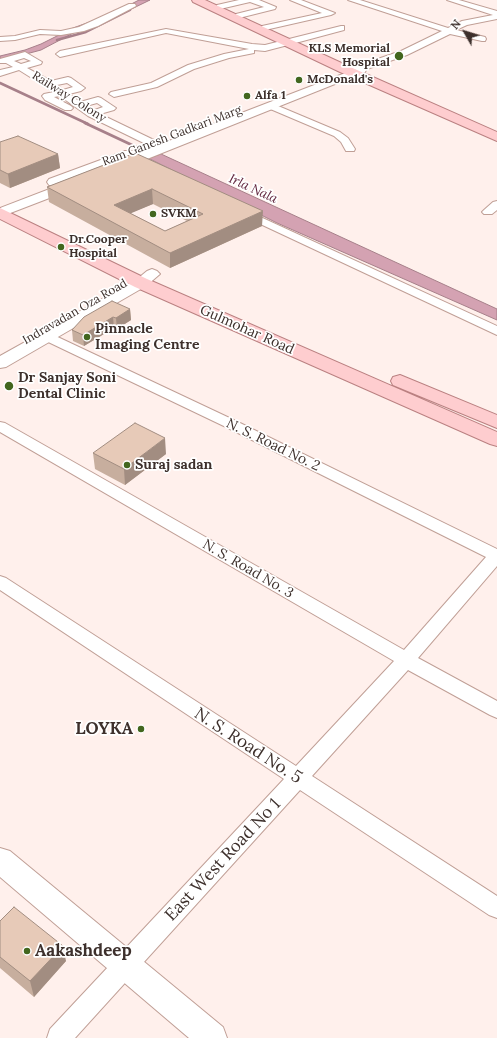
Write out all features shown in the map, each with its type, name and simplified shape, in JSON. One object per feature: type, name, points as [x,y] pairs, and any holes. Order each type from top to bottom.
[{"type":"main road","points":[[197,0],[497,132]]},
{"type":"main road","points":[[206,0],[265,28],[290,42]]},
{"type":"main road","points":[[355,69],[497,137]]},
{"type":"main road","name":"Gulmohar Road","points":[[4,205],[142,279],[497,440]]},
{"type":"main road","name":"Gulmohar Road","points":[[142,279],[497,422]]},
{"type":"street","points":[[220,7],[250,0],[276,5],[239,16]]},
{"type":"street","points":[[265,28],[331,13],[294,0]]},
{"type":"street","points":[[352,0],[449,31],[482,39]]},
{"type":"street","points":[[451,0],[497,16]]},
{"type":"street","points":[[0,39],[15,38],[40,32],[61,33],[81,30],[132,6]]},
{"type":"street","points":[[355,69],[404,53],[465,23],[497,16]]},
{"type":"street","points":[[114,94],[154,85],[184,69],[227,56],[290,42],[341,28]]},
{"type":"street","points":[[60,54],[166,31],[238,46],[265,48]]},
{"type":"street","points":[[1,77],[19,66],[38,62],[27,55],[3,61]]},
{"type":"street","name":"Railway Colony","points":[[3,61],[19,66],[50,84],[145,153]]},
{"type":"street","name":"Ram Ganesh Gadkari Marg","points":[[4,205],[271,106],[355,69]]},
{"type":"street","name":"Ram Ganesh Gadkari Marg","points":[[145,153],[355,69]]},
{"type":"street","points":[[20,78],[32,74]]},
{"type":"street","points":[[50,84],[68,80],[80,88],[49,95],[47,97],[68,108]]},
{"type":"street","points":[[78,104],[98,100],[111,108],[91,114]]},
{"type":"street","points":[[271,106],[337,134],[345,140],[350,149]]},
{"type":"street","points":[[488,212],[497,204]]},
{"type":"street","points":[[230,205],[497,331]]},
{"type":"street","name":"Indravadan Oza Road","points":[[0,362],[47,336],[142,279]]},
{"type":"street","name":"Indravadan Oza Road","points":[[0,354],[142,279]]},
{"type":"street","name":"N. S. Road No. 2","points":[[47,336],[233,425],[497,556]]},
{"type":"street","name":"N. S. Road No. 3","points":[[0,426],[406,660],[497,710]]},
{"type":"street","name":"East West Road No 1","points":[[59,1038],[406,660],[497,556]]},
{"type":"street","name":"N. S. Road No. 5","points":[[0,582],[497,908]]},
{"type":"street","points":[[0,860],[212,1038]]},
{"type":"shaded area","points":[[139,0],[150,0],[115,17],[79,30],[41,50],[0,61],[0,56],[25,50],[41,44],[73,28],[112,14]]},
{"type":"shaded area","points":[[161,154],[497,309],[497,320],[277,223],[148,158]]},
{"type":"building","points":[[18,136],[58,154],[8,174],[0,170],[0,142]]},
{"type":"building","points":[[135,153],[263,211],[170,253],[47,187]],"holes":[[[152,189],[203,214],[165,231],[114,205]]]},
{"type":"building","points":[[112,301],[130,309],[116,318],[113,317],[83,335],[72,330],[84,317]]},
{"type":"building","points":[[135,423],[165,438],[124,469],[93,453]]},
{"type":"building","name":"Aakashdeep","points":[[14,907],[63,946],[30,981],[0,957],[0,921]]},
{"type":"waterway","name":"Irla Nala","points":[[57,40],[86,32],[130,10]]},
{"type":"waterway","name":"Irla Nala","points":[[0,83],[88,124]]},
{"type":"waterway","name":"Irla Nala","points":[[85,123],[149,153]]},
{"type":"place","name":"KLS Memorial Hospital","points":[[399,56]]},
{"type":"place","name":"McDonald's","points":[[299,80]]},
{"type":"place","name":"Alfa 1","points":[[247,96]]},
{"type":"place","name":"SVKM","points":[[153,214]]},
{"type":"place","name":"Dr.Cooper Hospital","points":[[61,247]]},
{"type":"place","name":"Pinnacle Imaging Centre","points":[[87,337]]},
{"type":"place","name":"Dr Sanjay Soni Dental Clinic","points":[[9,386]]},
{"type":"place","name":"Suraj sadan","points":[[127,465]]},
{"type":"place","name":"LOYKA","points":[[141,729]]},
{"type":"place","name":"Aakashdeep","points":[[27,951]]}]
